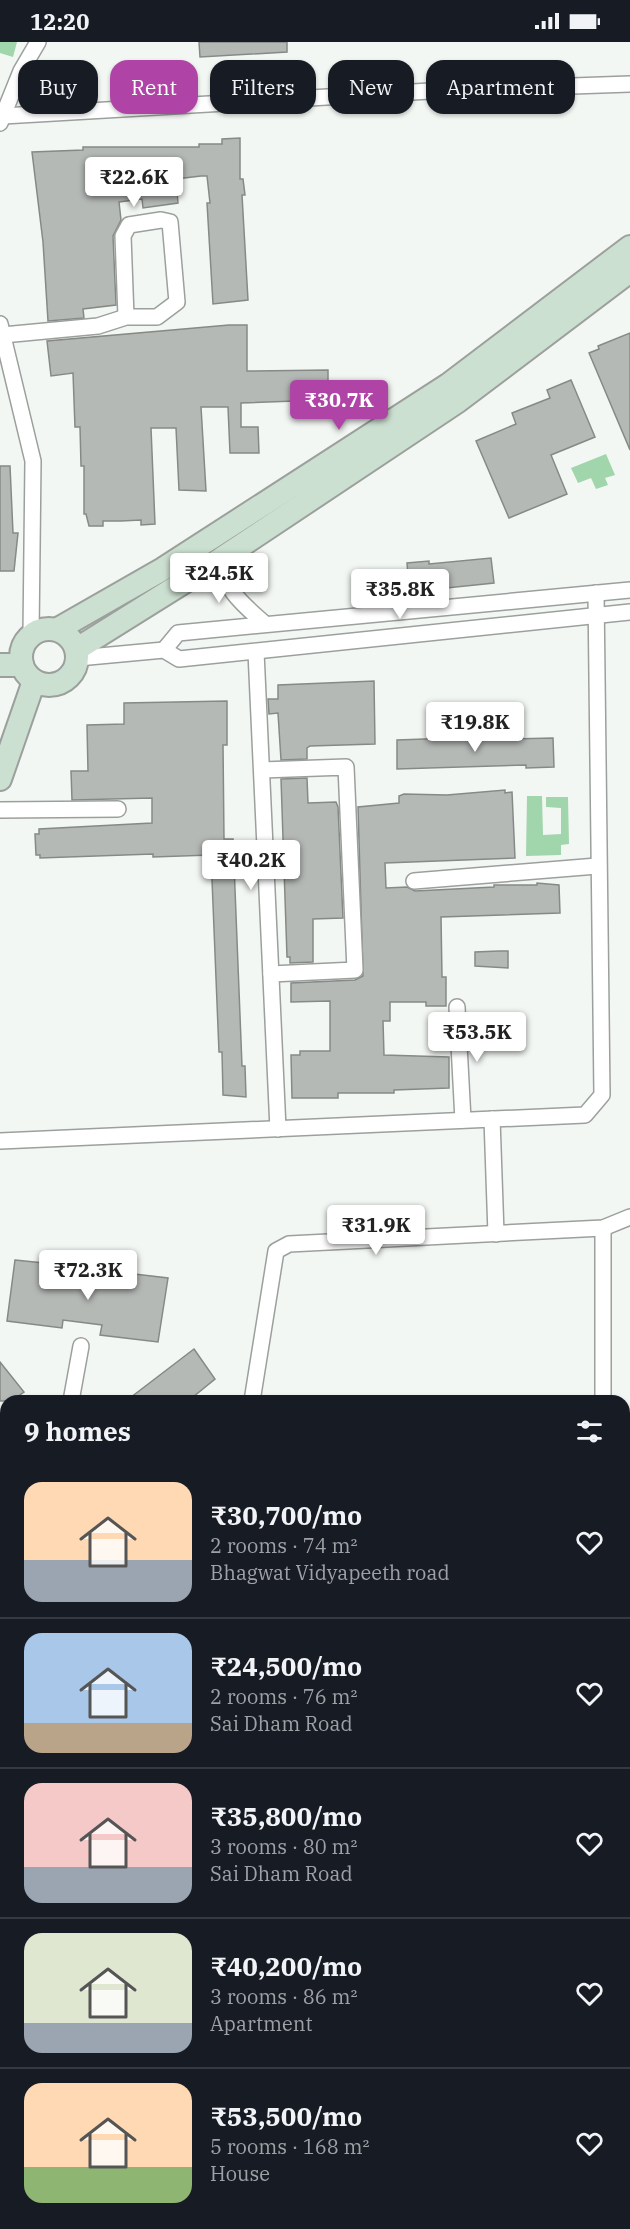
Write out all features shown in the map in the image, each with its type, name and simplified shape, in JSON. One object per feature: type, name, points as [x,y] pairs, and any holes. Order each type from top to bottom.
[{"type":"street","points":[[38,42],[21,71],[2,120],[430,91],[630,84]]},
{"type":"street","points":[[0,779],[18,657],[33,460],[1,329],[98,326],[126,317],[157,317],[177,302],[170,222],[129,225],[123,236],[126,317]]},
{"type":"street","points":[[58,629],[163,569],[448,385],[630,247]]},
{"type":"street","points":[[77,653],[458,401],[630,271]]},
{"type":"street","points":[[221,559],[222,574],[232,595],[265,624]]},
{"type":"street","points":[[164,650],[178,633],[630,590]]},
{"type":"street","points":[[0,1141],[585,1115],[603,1095],[597,866],[594,616],[596,593]]},
{"type":"street","points":[[77,653],[164,650],[179,659],[630,612]]},
{"type":"street","points":[[49,628],[58,629],[72,640],[77,653],[70,676],[62,682],[43,685],[18,657],[49,628]]},
{"type":"street","points":[[256,652],[278,1129]]},
{"type":"street","points":[[262,770],[346,767],[355,970],[271,974]]},
{"type":"street","points":[[0,810],[118,809]]},
{"type":"street","points":[[414,880],[597,866]]},
{"type":"street","points":[[457,1007],[463,1120]]},
{"type":"street","points":[[492,1119],[496,1234]]},
{"type":"street","points":[[253,1395],[276,1251],[289,1244],[603,1228],[630,1217]]},
{"type":"street","points":[[603,1228],[603,1395]]},
{"type":"street","points":[[72,1395],[81,1346]]},
{"type":"green space","points":[[0,42],[17,42],[13,57],[0,53]]},
{"type":"green space","points":[[606,454],[615,475],[605,478],[608,485],[596,489],[591,478],[578,483],[571,468]]},
{"type":"green space","points":[[527,796],[542,796],[543,835],[561,834],[561,808],[546,807],[546,797],[568,797],[569,844],[561,845],[561,855],[526,856]]},
{"type":"building","points":[[199,42],[287,42],[287,52],[200,57]]},
{"type":"building","points":[[240,138],[240,179],[243,179],[245,195],[242,195],[248,300],[213,304],[207,203],[210,203],[207,176],[201,176],[176,179],[178,203],[143,208],[142,199],[119,202],[121,220],[113,236],[116,305],[83,309],[84,318],[48,321],[43,242],[32,152],[83,150],[83,147],[199,147],[199,144],[222,144],[222,139]]},
{"type":"building","points":[[247,325],[247,371],[328,370],[328,395],[323,395],[323,400],[241,403],[241,427],[258,427],[259,453],[230,453],[228,407],[201,407],[206,491],[179,490],[176,428],[151,428],[155,524],[141,525],[141,520],[103,521],[103,526],[89,526],[86,514],[84,514],[84,466],[81,466],[80,427],[75,427],[73,373],[51,376],[47,341]]},
{"type":"building","points":[[630,333],[630,450],[589,353],[599,349],[598,346]]},
{"type":"building","points":[[571,380],[595,437],[551,455],[567,494],[509,518],[476,441],[516,424],[512,413],[550,398],[547,390]]},
{"type":"building","points":[[0,466],[10,466],[13,533],[18,533],[14,571],[0,571]]},
{"type":"building","points":[[491,558],[494,583],[437,589],[437,583],[381,589],[380,578],[408,575],[407,563],[429,561],[429,564]]},
{"type":"building","points":[[374,681],[375,744],[310,746],[307,748],[307,759],[281,760],[278,713],[269,714],[268,699],[278,699],[278,685]]},
{"type":"building","points":[[227,701],[227,745],[223,745],[224,839],[233,839],[242,1066],[245,1066],[246,1097],[223,1095],[222,1052],[219,1052],[211,855],[153,857],[153,854],[40,858],[40,855],[36,855],[35,834],[39,834],[39,829],[152,823],[152,798],[72,800],[71,771],[88,771],[87,725],[124,724],[124,703]]},
{"type":"building","points":[[511,736],[511,739],[553,738],[554,767],[526,768],[526,765],[397,769],[397,740]]},
{"type":"building","points":[[307,778],[308,803],[336,802],[338,807],[343,918],[313,919],[313,962],[290,963],[290,957],[287,957],[281,779]]},
{"type":"building","points":[[505,790],[505,793],[512,792],[515,858],[385,863],[386,888],[407,887],[415,891],[494,887],[494,885],[537,885],[537,883],[559,885],[560,913],[441,917],[442,977],[446,977],[446,1006],[426,1006],[426,1002],[390,1002],[390,1021],[383,1021],[384,1055],[449,1057],[449,1088],[394,1090],[394,1093],[338,1093],[338,1098],[292,1098],[291,1055],[300,1055],[300,1051],[330,1051],[330,1001],[291,1002],[291,983],[355,980],[363,976],[358,807],[399,803],[399,796],[404,794],[447,795]]},
{"type":"building","points":[[508,951],[508,968],[475,966],[475,952]]},
{"type":"building","points":[[15,1260],[73,1266],[71,1284],[107,1287],[109,1271],[168,1278],[158,1342],[100,1335],[102,1325],[63,1320],[62,1328],[7,1321]]},
{"type":"building","points":[[194,1349],[215,1379],[195,1395],[134,1395]]},
{"type":"building","points":[[0,1362],[24,1392],[20,1395],[0,1395]]}]
